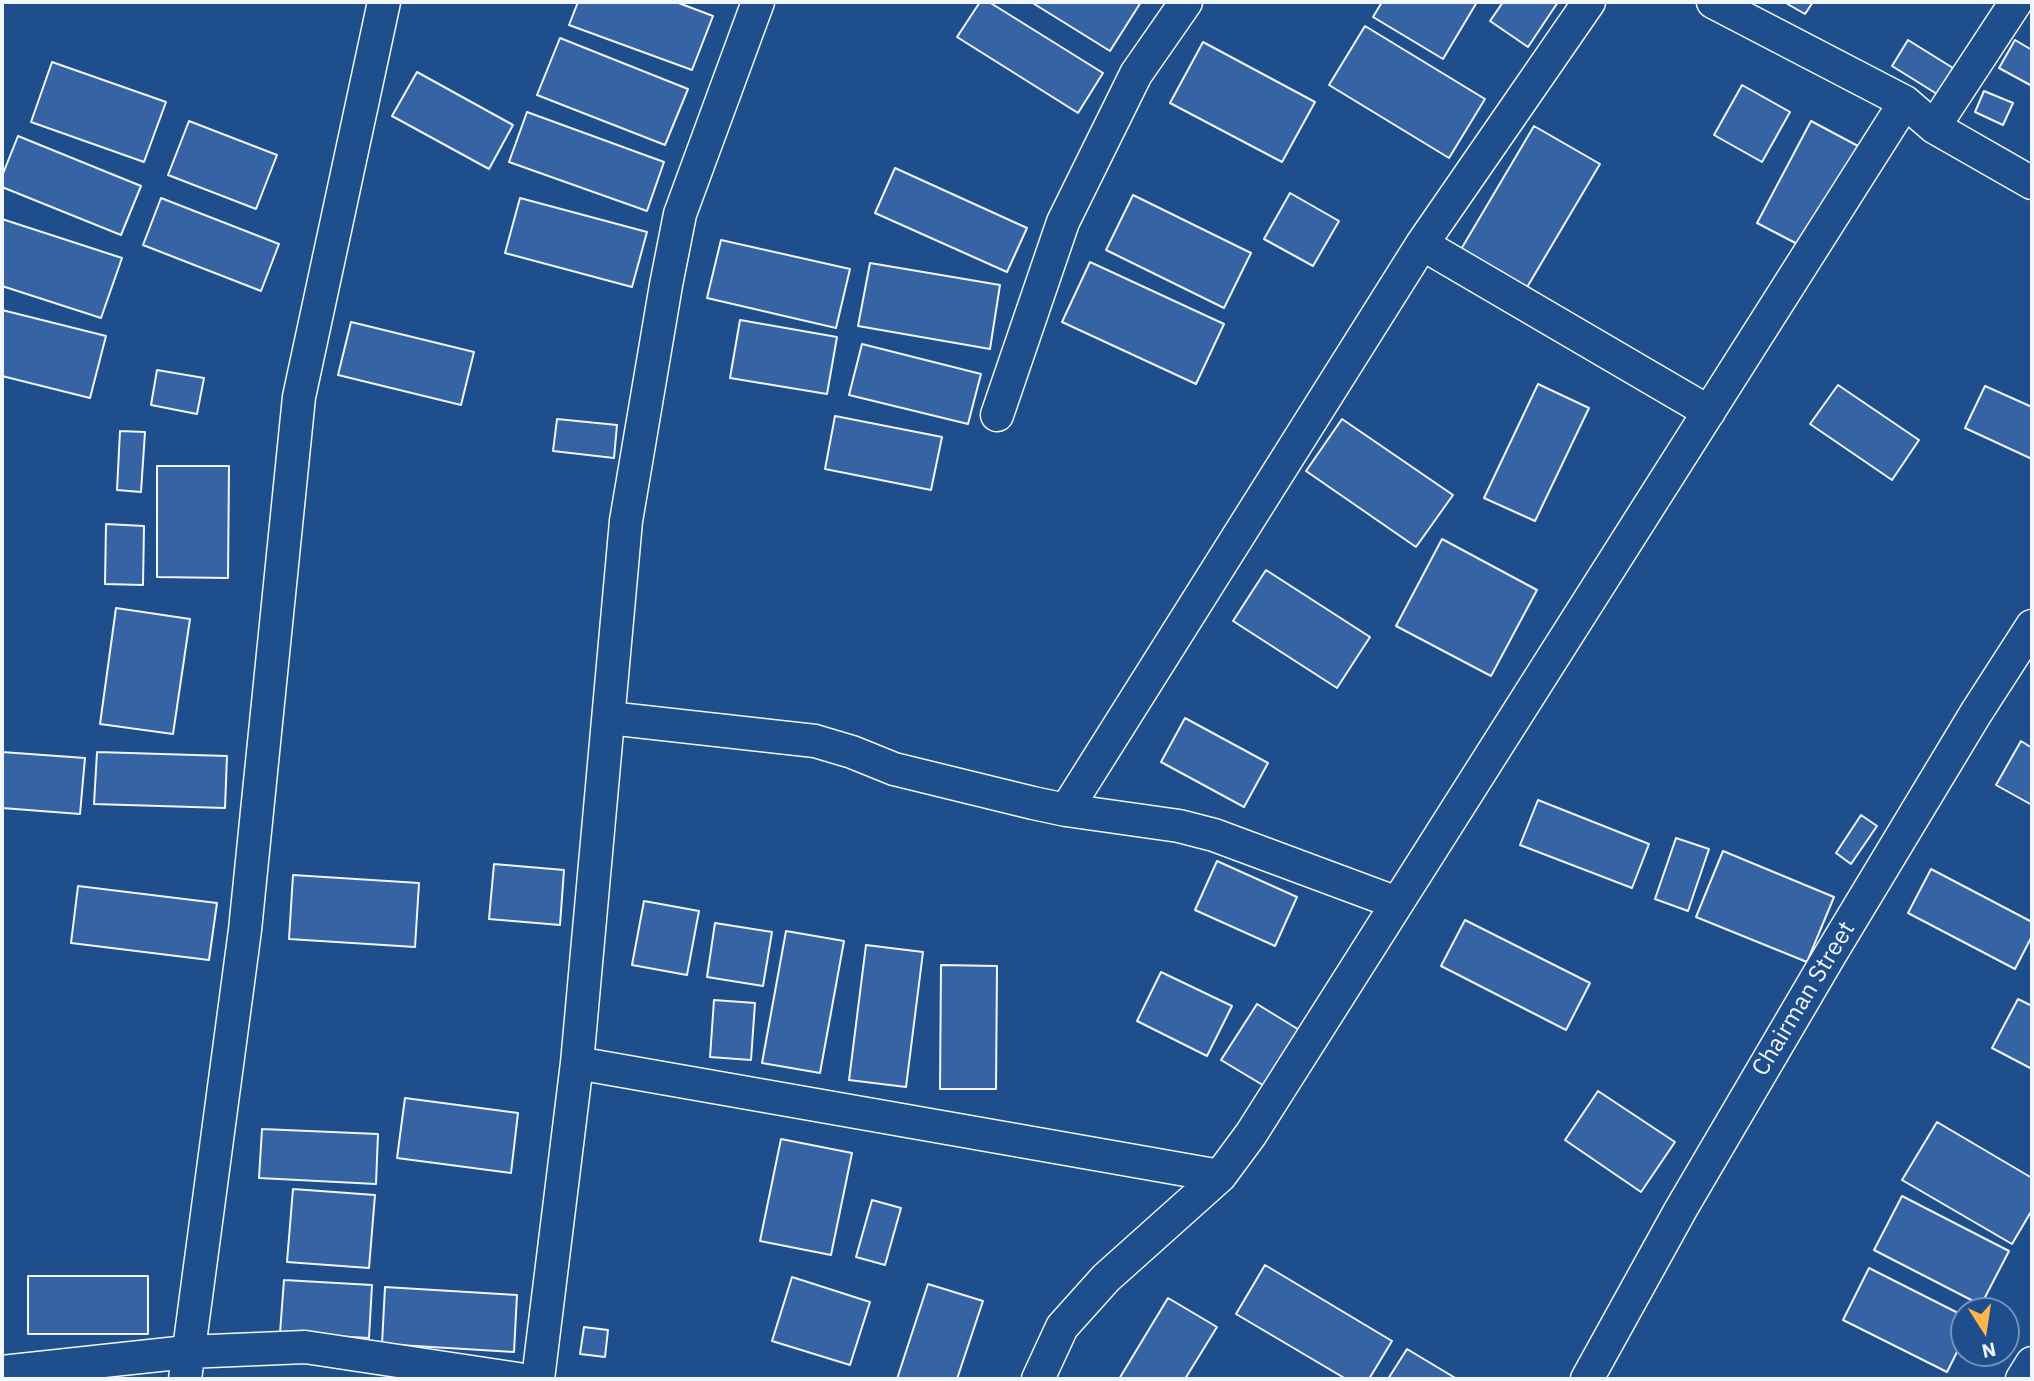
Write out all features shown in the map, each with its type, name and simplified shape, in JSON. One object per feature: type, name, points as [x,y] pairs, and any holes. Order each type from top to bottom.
[{"type":"street","points":[[186,1366],[245,930],[299,397],[384,2]]},
{"type":"street","points":[[538,1379],[578,1063],[626,521],[680,214],[758,2]]},
{"type":"street","points":[[997,415],[1063,222],[1136,75],[1186,2]]},
{"type":"street","points":[[1066,810],[1422,244],[1588,2]]},
{"type":"street","points":[[1713,2],[1905,102],[1934,127],[2032,183]]},
{"type":"street","points":[[1934,127],[2016,2]]},
{"type":"street","points":[[1038,1379],[1062,1327],[1106,1278],[1220,1176],[1251,1134],[1905,102]]},
{"type":"street","points":[[1422,244],[1709,412]]},
{"type":"street","name":"Chairman Street","points":[[1587,1379],[1681,1209],[1822,967],[2032,626]]},
{"type":"street","points":[[609,718],[815,741],[894,769],[1066,810],[1179,826],[1214,835],[1397,903]]},
{"type":"street","points":[[578,1063],[1220,1176]]},
{"type":"street","points":[[2,1372],[186,1366],[304,1347],[518,1379]]},
{"type":"street","points":[[2022,1379],[2032,1363]]},
{"type":"building","points":[[578,2],[676,2],[713,16],[692,70],[569,25]]},
{"type":"building","points":[[980,2],[989,2],[1103,73],[1078,113],[957,37]]},
{"type":"building","points":[[1031,2],[1141,2],[1110,51]]},
{"type":"building","points":[[1382,2],[1477,2],[1443,59],[1373,17]]},
{"type":"building","points":[[1503,2],[1558,2],[1528,47],[1490,21]]},
{"type":"building","points":[[1784,2],[1813,2],[1805,14]]},
{"type":"building","points":[[1365,26],[1485,99],[1449,158],[1329,85]]},
{"type":"building","points":[[560,38],[688,89],[665,145],[537,95]]},
{"type":"building","points":[[1908,40],[1953,68],[1937,94],[1892,66]]},
{"type":"building","points":[[2015,40],[2032,50],[2032,86],[1999,68]]},
{"type":"building","points":[[1203,42],[1315,102],[1282,162],[1170,103]]},
{"type":"building","points":[[52,62],[166,102],[144,162],[31,122]]},
{"type":"building","points":[[417,72],[513,125],[489,169],[392,116]]},
{"type":"building","points":[[1742,85],[1790,112],[1762,162],[1714,135]]},
{"type":"building","points":[[1984,91],[2013,103],[2003,125],[1975,112]]},
{"type":"building","points":[[527,112],[664,162],[647,211],[509,162]]},
{"type":"building","points":[[189,121],[277,155],[256,209],[168,175]]},
{"type":"building","points":[[1811,121],[1858,146],[1805,248],[1757,223]]},
{"type":"building","points":[[1534,126],[1600,164],[1526,289],[1460,251]]},
{"type":"building","points":[[18,136],[141,186],[121,235],[2,187],[2,176]]},
{"type":"building","points":[[895,168],[1027,228],[1007,272],[875,213]]},
{"type":"building","points":[[1290,193],[1339,221],[1313,266],[1264,239]]},
{"type":"building","points":[[1133,195],[1251,253],[1224,308],[1106,250]]},
{"type":"building","points":[[161,198],[279,244],[261,291],[143,245]]},
{"type":"building","points":[[520,198],[647,232],[632,287],[505,253]]},
{"type":"building","points":[[2,219],[122,258],[101,318],[2,286]]},
{"type":"building","points":[[721,240],[850,269],[836,328],[707,298]]},
{"type":"building","points":[[1090,262],[1224,324],[1196,384],[1062,322]]},
{"type":"building","points":[[870,263],[1000,285],[990,349],[858,326]]},
{"type":"building","points":[[2,310],[106,336],[90,398],[2,376]]},
{"type":"building","points":[[740,320],[837,337],[827,394],[730,378]]},
{"type":"building","points":[[351,322],[474,352],[461,405],[338,375]]},
{"type":"building","points":[[862,344],[981,374],[968,424],[849,395]]},
{"type":"building","points":[[157,370],[204,378],[197,414],[151,405]]},
{"type":"building","points":[[1538,384],[1589,408],[1535,521],[1484,498]]},
{"type":"building","points":[[1838,385],[1919,440],[1892,480],[1810,424]]},
{"type":"building","points":[[1985,386],[2032,407],[2032,459],[1965,428]]},
{"type":"building","points":[[835,416],[942,437],[931,490],[825,469]]},
{"type":"building","points":[[557,419],[617,425],[614,458],[553,451]]},
{"type":"building","points":[[1342,419],[1453,495],[1416,547],[1306,471]]},
{"type":"building","points":[[120,431],[145,432],[141,492],[117,490]]},
{"type":"building","points":[[157,466],[229,466],[228,578],[157,577]]},
{"type":"building","points":[[106,524],[144,526],[143,585],[105,584]]},
{"type":"building","points":[[1442,539],[1537,590],[1491,676],[1396,626]]},
{"type":"building","points":[[1266,570],[1370,637],[1337,688],[1233,621]]},
{"type":"building","points":[[116,608],[190,619],[173,734],[100,724]]},
{"type":"building","points":[[1185,718],[1268,763],[1244,807],[1161,762]]},
{"type":"building","points":[[2021,741],[2032,748],[2032,805],[1996,785]]},
{"type":"building","points":[[2,752],[85,758],[80,814],[2,808]]},
{"type":"building","points":[[97,752],[227,756],[225,808],[94,804]]},
{"type":"building","points":[[1538,800],[1649,844],[1632,888],[1520,845]]},
{"type":"building","points":[[1861,815],[1877,826],[1851,864],[1836,853]]},
{"type":"building","points":[[1676,838],[1709,849],[1688,911],[1655,899]]},
{"type":"building","points":[[1723,851],[1834,897],[1807,962],[1696,917]]},
{"type":"building","points":[[1217,861],[1297,897],[1275,946],[1195,910]]},
{"type":"building","points":[[494,864],[564,870],[560,925],[489,919]]},
{"type":"building","points":[[1931,869],[2032,922],[2032,936],[2015,969],[1908,913]]},
{"type":"building","points":[[293,875],[419,883],[415,947],[289,939]]},
{"type":"building","points":[[78,886],[217,903],[209,960],[71,943]]},
{"type":"building","points":[[644,901],[699,911],[687,975],[632,965]]},
{"type":"building","points":[[1465,920],[1590,983],[1566,1030],[1441,966]]},
{"type":"building","points":[[715,923],[772,932],[763,986],[707,977]]},
{"type":"building","points":[[786,931],[844,941],[820,1073],[762,1063]]},
{"type":"building","points":[[866,945],[923,952],[906,1087],[849,1080]]},
{"type":"building","points":[[941,965],[997,966],[996,1089],[940,1089]]},
{"type":"building","points":[[1161,972],[1232,1006],[1207,1056],[1137,1021]]},
{"type":"building","points":[[2018,999],[2032,1006],[2032,1069],[1992,1048]]},
{"type":"building","points":[[714,1000],[755,1003],[751,1060],[710,1057]]},
{"type":"building","points":[[1257,1004],[1301,1031],[1266,1087],[1221,1060]]},
{"type":"building","points":[[1598,1091],[1675,1142],[1641,1192],[1565,1140]]},
{"type":"building","points":[[405,1098],[518,1113],[511,1173],[397,1158]]},
{"type":"building","points":[[1937,1122],[2032,1178],[2032,1210],[2012,1244],[1902,1180]]},
{"type":"building","points":[[262,1129],[378,1134],[376,1184],[259,1178]]},
{"type":"building","points":[[781,1139],[852,1153],[831,1255],[760,1241]]},
{"type":"building","points":[[293,1189],[375,1195],[369,1268],[287,1262]]},
{"type":"building","points":[[1902,1196],[2009,1251],[1985,1297],[1965,1297],[1874,1250]]},
{"type":"building","points":[[872,1200],[901,1208],[885,1265],[856,1257]]},
{"type":"building","points":[[1265,1265],[1392,1341],[1369,1379],[1346,1379],[1236,1314]]},
{"type":"building","points":[[1869,1268],[1950,1309],[1950,1366],[1947,1372],[1843,1320]]},
{"type":"building","points":[[28,1276],[148,1276],[148,1334],[28,1334]]},
{"type":"building","points":[[792,1277],[870,1302],[850,1365],[772,1341]]},
{"type":"building","points":[[284,1280],[372,1285],[369,1338],[280,1333]]},
{"type":"building","points":[[928,1284],[983,1301],[957,1379],[897,1379]]},
{"type":"building","points":[[385,1287],[517,1295],[514,1352],[382,1344]]},
{"type":"building","points":[[1168,1298],[1217,1327],[1185,1379],[1119,1379]]},
{"type":"building","points":[[584,1327],[608,1330],[605,1357],[580,1354]]},
{"type":"building","points":[[1407,1349],[1457,1379],[1388,1379]]}]
